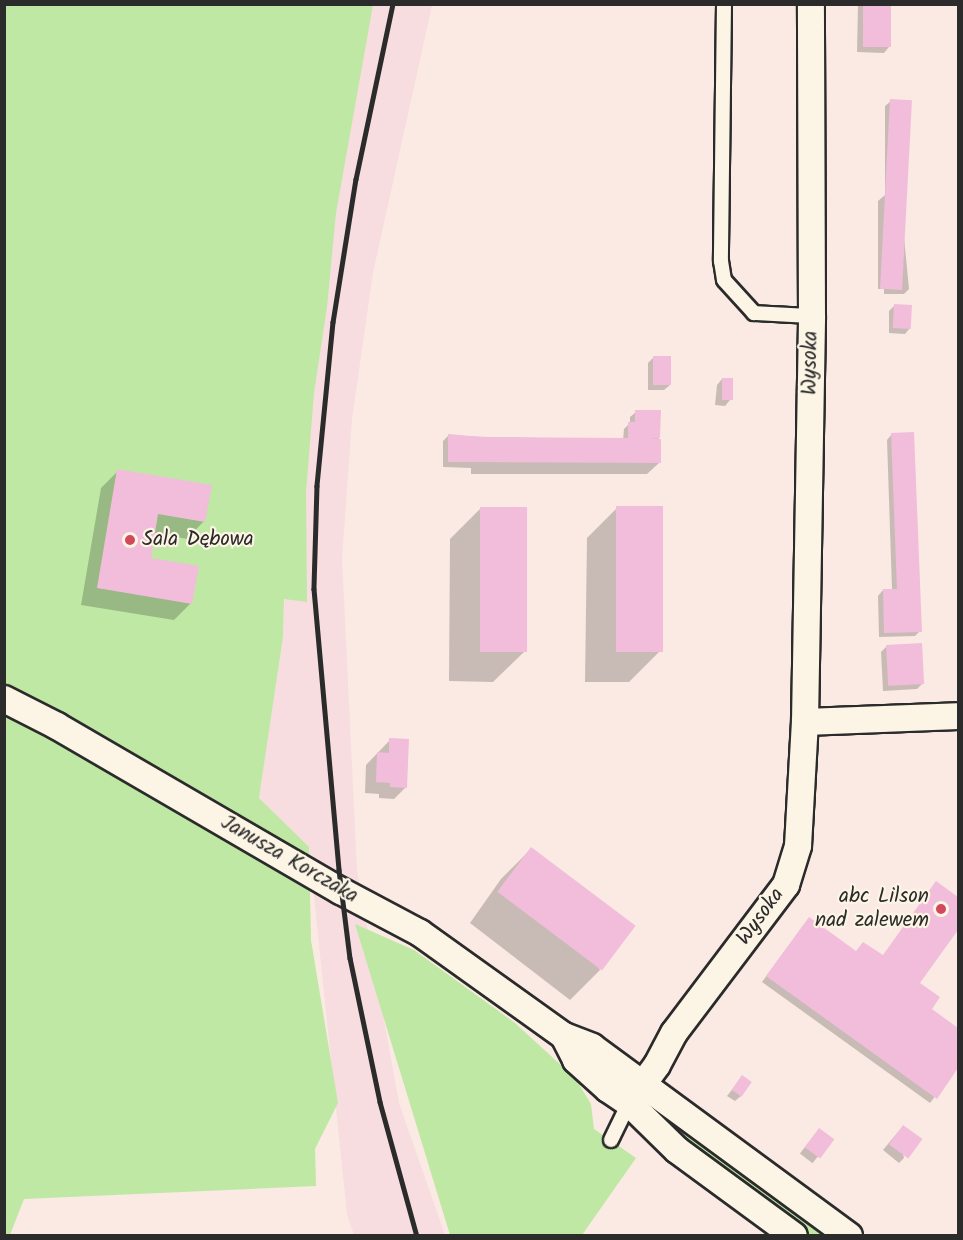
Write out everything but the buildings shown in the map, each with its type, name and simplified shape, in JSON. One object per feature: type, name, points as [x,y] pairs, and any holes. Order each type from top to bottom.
[{"type":"street","name":"Wysoka","points":[[636,1093],[657,1065],[674,1033],[786,885],[798,846],[805,722],[812,316],[811,4]]},
{"type":"street","name":"Janusza Korczaka","points":[[4,699],[57,726],[341,891],[420,933],[564,1036],[576,1060],[608,1089],[636,1093]]},
{"type":"street","points":[[805,722],[958,716]]},
{"type":"street","points":[[636,1093],[677,1150],[794,1236]]},
{"type":"street","points":[[636,1093],[849,1236]]},
{"type":"lane","points":[[724,4],[721,261],[724,280],[754,313],[812,316]]},
{"type":"lane","points":[[611,1140],[636,1093]]},
{"type":"shaded area","points":[[364,5],[432,5],[373,273],[352,419],[342,558],[357,871],[399,1103],[445,1235],[354,1235],[347,1214],[309,848],[259,798],[283,637],[288,511]]},
{"type":"green space","points":[[5,5],[373,5],[336,213],[327,307],[314,393],[306,492],[307,602],[284,599],[283,637],[259,798],[309,847],[311,940],[338,1103],[315,1149],[316,1186],[24,1199],[10,1235],[5,1236]]},
{"type":"green space","points":[[355,924],[414,950],[515,1023],[575,1078],[591,1104],[594,1129],[636,1158],[582,1235],[450,1235]]},
{"type":"green space","points":[[686,1131],[836,1235],[808,1235],[687,1147],[681,1139]]},
{"type":"railway","points":[[393,4],[356,179],[333,322],[317,486],[314,589],[339,870],[350,958],[380,1102],[417,1236]]},
{"type":"place","name":"Sala Dębowa","points":[[130,540]]},
{"type":"place","name":"abc Lilson nad zalewem","points":[[941,909]]}]
